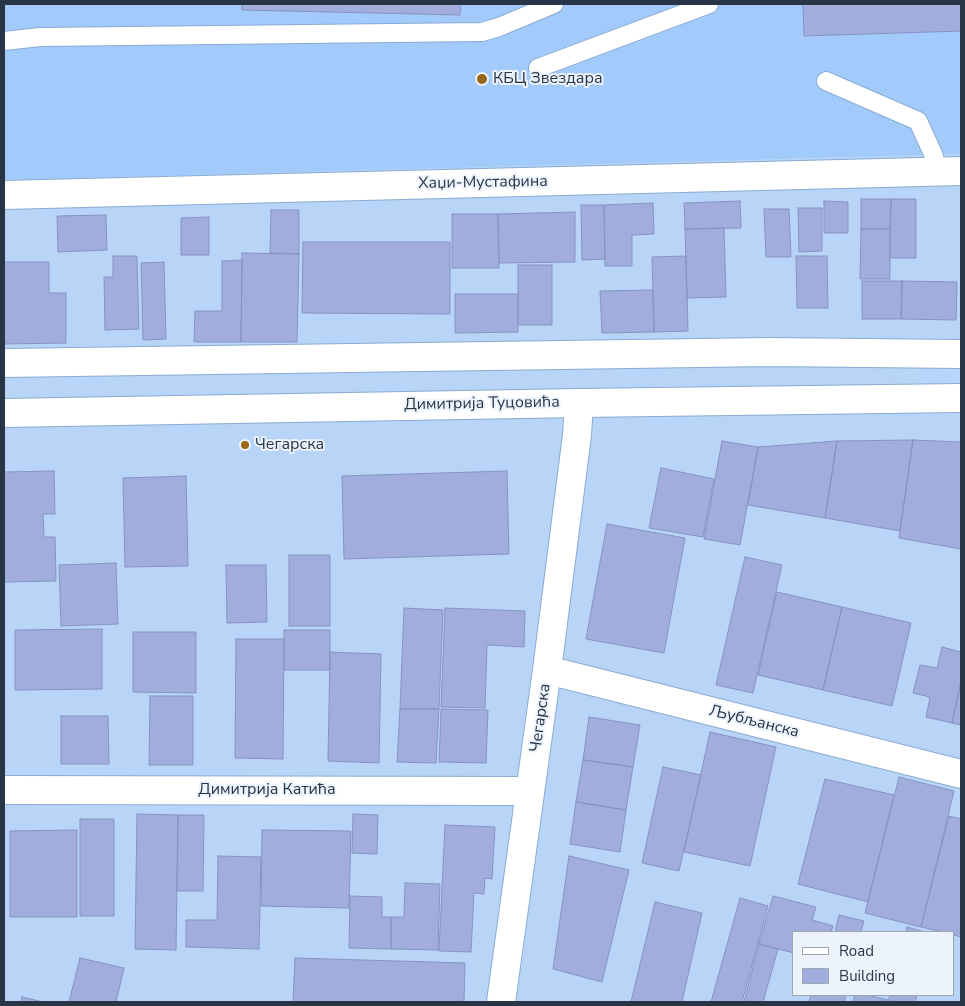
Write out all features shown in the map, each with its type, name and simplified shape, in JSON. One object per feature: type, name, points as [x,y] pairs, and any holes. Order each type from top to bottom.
[{"type":"street","name":"Хаџи-Мустафина","points":[[4,195],[949,171]]},
{"type":"street","points":[[4,363],[769,352],[961,354]]},
{"type":"street","name":"Димитрија Туцовића","points":[[4,413],[961,398]]},
{"type":"street","name":"Чегарска","points":[[501,1002],[547,670],[576,445],[579,403]]},
{"type":"street","name":"Љубљанска","points":[[547,670],[961,774]]},
{"type":"street","name":"Димитрија Катића","points":[[4,790],[530,791]]},
{"type":"lane","points":[[4,41],[40,37],[482,32],[499,27],[554,4]]},
{"type":"lane","points":[[538,68],[709,4]]},
{"type":"lane","points":[[826,81],[918,121],[934,156],[949,171]]},
{"type":"shaded area","name":"КБЦ Звездара","points":[[4,4],[961,4],[961,154],[4,180]]},
{"type":"building","points":[[242,4],[461,4],[460,15],[242,10]]},
{"type":"building","points":[[803,4],[961,4],[961,31],[804,36]]},
{"type":"building","points":[[861,199],[891,199],[890,229],[861,229]]},
{"type":"building","points":[[891,199],[916,199],[916,258],[890,258]]},
{"type":"building","points":[[740,201],[741,228],[685,229],[684,203]]},
{"type":"building","points":[[824,201],[848,202],[848,233],[824,233]]},
{"type":"building","points":[[653,203],[654,234],[632,235],[632,266],[605,266],[604,205]]},
{"type":"building","points":[[581,205],[604,205],[605,259],[582,260]]},
{"type":"building","points":[[798,208],[822,208],[822,251],[799,252]]},
{"type":"building","points":[[764,209],[789,209],[791,257],[766,257]]},
{"type":"building","points":[[271,210],[299,210],[299,254],[270,253]]},
{"type":"building","points":[[575,212],[575,262],[499,263],[498,214]]},
{"type":"building","points":[[452,214],[498,214],[499,268],[452,268]]},
{"type":"building","points":[[106,215],[107,250],[58,252],[57,216]]},
{"type":"building","points":[[209,217],[209,255],[181,255],[181,218]]},
{"type":"building","points":[[724,228],[726,297],[687,298],[685,229]]},
{"type":"building","points":[[861,229],[890,229],[890,279],[860,279]]},
{"type":"building","points":[[303,242],[450,242],[450,314],[302,313]]},
{"type":"building","points":[[242,253],[299,254],[297,342],[241,342]]},
{"type":"building","points":[[113,256],[137,256],[139,329],[105,330],[104,277],[113,277]]},
{"type":"building","points":[[686,256],[688,331],[654,332],[652,257]]},
{"type":"building","points":[[796,256],[827,256],[828,308],[797,308]]},
{"type":"building","points":[[242,260],[241,342],[194,342],[195,311],[222,311],[222,261]]},
{"type":"building","points":[[4,262],[49,262],[49,293],[66,293],[66,343],[4,344]]},
{"type":"building","points":[[164,262],[166,339],[143,340],[141,263]]},
{"type":"building","points":[[518,265],[552,265],[552,325],[518,325]]},
{"type":"building","points":[[862,281],[902,281],[901,319],[862,319]]},
{"type":"building","points":[[902,281],[957,282],[956,320],[901,319]]},
{"type":"building","points":[[653,290],[654,332],[602,333],[600,291]]},
{"type":"building","points":[[455,294],[518,294],[518,332],[455,333]]},
{"type":"building","points":[[913,440],[900,531],[825,518],[837,441]]},
{"type":"building","points":[[913,440],[961,442],[961,549],[899,538]]},
{"type":"building","points":[[722,441],[758,447],[740,545],[704,539]]},
{"type":"building","points":[[837,441],[825,518],[748,505],[758,447]]},
{"type":"building","points":[[661,468],[714,479],[703,537],[649,528]]},
{"type":"building","points":[[54,471],[55,514],[43,514],[44,537],[55,537],[56,581],[4,582],[4,472]]},
{"type":"building","points":[[507,471],[509,554],[344,559],[342,476]]},
{"type":"building","points":[[186,476],[188,566],[125,567],[123,478]]},
{"type":"building","points":[[607,524],[685,538],[664,653],[586,639]]},
{"type":"building","points":[[289,555],[330,555],[330,626],[289,626]]},
{"type":"building","points":[[745,557],[782,565],[753,693],[716,685]]},
{"type":"building","points":[[116,563],[118,624],[61,626],[59,565]]},
{"type":"building","points":[[226,565],[266,565],[267,622],[227,623]]},
{"type":"building","points":[[777,592],[842,607],[823,690],[758,675]]},
{"type":"building","points":[[842,607],[911,623],[892,706],[823,690]]},
{"type":"building","points":[[404,608],[443,610],[439,709],[400,709]]},
{"type":"building","points":[[445,608],[525,611],[524,647],[487,645],[485,708],[441,707]]},
{"type":"building","points":[[102,629],[102,689],[15,690],[15,630]]},
{"type":"building","points":[[284,630],[330,630],[330,670],[284,670]]},
{"type":"building","points":[[133,632],[196,632],[196,693],[133,692]]},
{"type":"building","points":[[236,639],[284,639],[283,759],[235,758]]},
{"type":"building","points":[[942,647],[961,652],[961,681],[952,723],[926,717],[930,697],[913,693],[920,665],[937,668]]},
{"type":"building","points":[[330,652],[381,654],[379,763],[328,761]]},
{"type":"building","points":[[961,682],[961,725],[952,723]]},
{"type":"building","points":[[150,696],[193,696],[193,765],[149,765]]},
{"type":"building","points":[[400,709],[439,709],[436,763],[397,762]]},
{"type":"building","points":[[441,709],[488,710],[486,763],[439,762]]},
{"type":"building","points":[[61,716],[108,716],[109,764],[61,764]]},
{"type":"building","points":[[589,717],[640,725],[633,767],[583,760]]},
{"type":"building","points":[[710,732],[776,747],[750,866],[684,852]]},
{"type":"building","points":[[583,760],[633,767],[626,810],[576,802]]},
{"type":"building","points":[[663,767],[701,775],[679,871],[642,863]]},
{"type":"building","points":[[899,777],[954,791],[921,927],[865,913]]},
{"type":"building","points":[[825,779],[894,795],[868,902],[798,884]]},
{"type":"building","points":[[576,802],[626,810],[620,852],[570,844]]},
{"type":"building","points":[[137,814],[178,815],[176,950],[135,949]]},
{"type":"building","points":[[353,814],[378,815],[377,854],[352,853]]},
{"type":"building","points":[[178,815],[204,815],[203,891],[177,891]]},
{"type":"building","points":[[949,816],[961,819],[961,937],[955,935],[955,931],[939,931],[921,927]]},
{"type":"building","points":[[80,819],[114,819],[114,916],[80,916]]},
{"type":"building","points":[[445,825],[495,827],[492,879],[485,878],[484,894],[474,893],[471,952],[439,951]]},
{"type":"building","points":[[77,830],[77,917],[10,917],[10,831]]},
{"type":"building","points":[[262,830],[351,831],[349,908],[261,906]]},
{"type":"building","points":[[218,856],[261,857],[259,949],[186,947],[186,920],[217,920]]},
{"type":"building","points":[[569,856],[629,870],[602,982],[553,969]]},
{"type":"building","points":[[405,883],[440,884],[438,950],[391,949],[391,917],[404,917]]},
{"type":"building","points":[[350,896],[382,897],[382,917],[391,917],[391,949],[349,948]]},
{"type":"building","points":[[773,896],[816,907],[812,920],[833,926],[831,931],[792,931],[792,952],[759,944]]},
{"type":"building","points":[[740,898],[768,906],[742,1002],[711,1002]]},
{"type":"building","points":[[655,902],[702,913],[682,1002],[631,1002]]},
{"type":"building","points":[[839,915],[864,921],[861,931],[835,931]]},
{"type":"building","points":[[907,927],[921,931],[906,931]]},
{"type":"building","points":[[759,944],[778,949],[763,1002],[744,1002]]},
{"type":"building","points":[[80,958],[124,968],[116,1002],[69,1002]]},
{"type":"building","points":[[295,958],[465,963],[464,1002],[293,1002]]},
{"type":"building","points":[[811,996],[846,996],[844,1002],[809,1002]]},
{"type":"building","points":[[855,996],[871,996],[888,1000],[888,1002],[853,1002]]},
{"type":"building","points":[[890,996],[917,996],[915,1002],[888,1002]]},
{"type":"building","points":[[22,997],[43,1002],[21,1002]]},
{"type":"place","name":"КБЦ Звездара","points":[[482,79]]},
{"type":"place","name":"Чегарска","points":[[245,445]]}]
